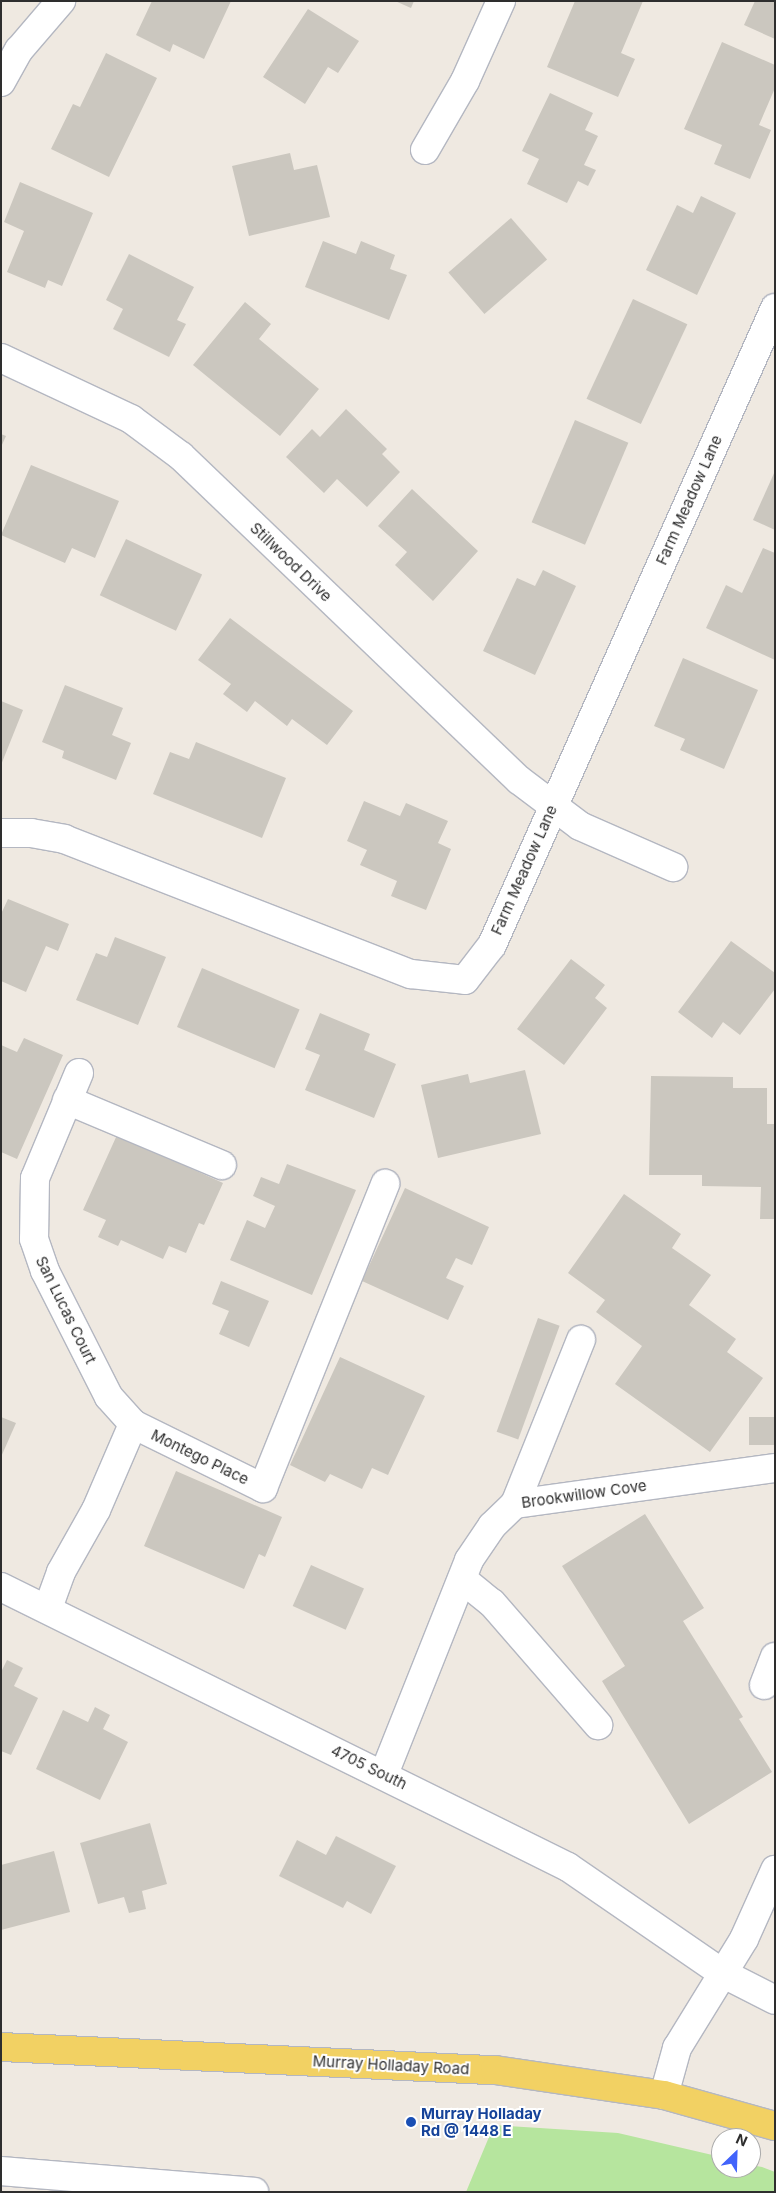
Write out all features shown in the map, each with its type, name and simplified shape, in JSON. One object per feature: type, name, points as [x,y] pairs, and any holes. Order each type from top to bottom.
[{"type":"main road","name":"Murray Holladay Road","points":[[1,2046],[495,2070],[664,2094],[775,2126]]},
{"type":"street","points":[[1,82],[19,50],[61,1]]},
{"type":"street","points":[[425,150],[465,81],[501,1]]},
{"type":"street","name":"Farm Meadow Lane","points":[[1,833],[31,833],[64,839],[411,974],[465,980],[492,944],[775,308]]},
{"type":"street","name":"Stillwood Drive","points":[[1,358],[131,419],[181,456],[519,780],[552,808],[580,826],[673,867]]},
{"type":"street","name":"San Lucas Court","points":[[79,1073],[35,1178],[34,1239],[45,1271],[109,1397],[133,1424]]},
{"type":"street","points":[[67,1100],[222,1165]]},
{"type":"street","name":"Montego Place","points":[[48,1608],[61,1572],[96,1510],[133,1424],[263,1488],[385,1184]]},
{"type":"street","points":[[515,1504],[581,1340]]},
{"type":"street","name":"Brookwillow Cove","points":[[384,1774],[462,1579],[479,1543],[515,1504],[775,1468]]},
{"type":"street","points":[[462,1579],[505,1617],[598,1725]]},
{"type":"street","name":"4705 South","points":[[1,1587],[48,1608],[568,1867],[722,1973],[775,2000]]},
{"type":"street","points":[[764,1685],[775,1657]]},
{"type":"street","points":[[664,2094],[676,2048],[744,1939],[775,1870]]},
{"type":"street","points":[[1,2171],[254,2192]]},
{"type":"green space","points":[[494,2125],[618,2133],[711,2155],[711,2178],[761,2178],[761,2167],[775,2172],[775,2192],[466,2192]]},
{"type":"building","points":[[152,1],[231,1],[204,59],[173,44],[170,52],[136,35]]},
{"type":"building","points":[[395,1],[414,1],[411,8]]},
{"type":"building","points":[[575,1],[643,1],[621,53],[635,59],[618,97],[547,67]]},
{"type":"building","points":[[755,1],[775,1],[775,39],[744,25]]},
{"type":"building","points":[[308,9],[359,41],[338,73],[328,67],[305,104],[263,77]]},
{"type":"building","points":[[722,42],[775,65],[775,88],[759,125],[771,130],[750,179],[714,164],[722,145],[684,129]]},
{"type":"building","points":[[106,53],[157,78],[109,177],[51,149],[73,104],[80,107]]},
{"type":"building","points":[[550,93],[593,113],[585,130],[598,136],[584,165],[596,170],[588,186],[578,181],[567,203],[527,184],[539,159],[522,151]]},
{"type":"building","points":[[290,153],[294,170],[317,165],[330,217],[249,236],[232,166]]},
{"type":"building","points":[[20,182],[93,213],[62,286],[48,280],[45,288],[7,272],[24,231],[4,222]]},
{"type":"building","points":[[701,196],[736,213],[697,295],[646,270],[677,205],[693,213]]},
{"type":"building","points":[[511,218],[547,260],[484,314],[448,272]]},
{"type":"building","points":[[323,241],[356,254],[361,241],[395,255],[390,269],[407,275],[389,320],[305,287]]},
{"type":"building","points":[[129,254],[194,287],[177,320],[186,324],[169,357],[113,329],[123,309],[106,300]]},
{"type":"building","points":[[633,299],[687,324],[641,424],[587,399]]},
{"type":"building","points":[[245,302],[271,324],[259,339],[319,389],[280,436],[193,365]]},
{"type":"building","points":[[346,409],[387,449],[382,454],[400,472],[367,507],[337,479],[324,493],[286,457],[312,429],[320,437]]},
{"type":"building","points":[[575,420],[628,443],[585,545],[532,522]]},
{"type":"building","points":[[1,434],[6,436],[1,447]]},
{"type":"building","points":[[31,465],[119,501],[95,558],[72,548],[65,563],[1,535]]},
{"type":"building","points":[[775,471],[775,530],[753,520]]},
{"type":"building","points":[[412,489],[478,551],[433,601],[395,565],[407,552],[378,526]]},
{"type":"building","points":[[126,539],[202,574],[176,631],[100,595]]},
{"type":"building","points":[[763,548],[775,553],[775,660],[706,628],[726,585],[742,593]]},
{"type":"building","points":[[543,570],[576,586],[535,675],[483,651],[517,578],[535,586]]},
{"type":"building","points":[[230,618],[353,711],[327,745],[292,719],[287,726],[255,701],[247,712],[223,694],[231,684],[198,660]]},
{"type":"building","points":[[683,658],[758,690],[724,769],[680,750],[685,739],[654,726]]},
{"type":"building","points":[[65,685],[123,708],[112,735],[131,743],[116,780],[62,758],[64,751],[42,742]]},
{"type":"building","points":[[1,701],[23,710],[1,765]]},
{"type":"building","points":[[196,742],[286,778],[262,838],[153,794],[170,752],[189,759]]},
{"type":"building","points":[[364,801],[400,816],[406,803],[448,821],[438,843],[451,849],[426,910],[391,896],[397,881],[360,865],[367,850],[347,841]]},
{"type":"building","points":[[8,899],[69,924],[58,951],[46,946],[26,992],[1,981],[1,914]]},
{"type":"building","points":[[115,937],[166,957],[138,1025],[76,1000],[96,953],[107,957]]},
{"type":"building","points":[[731,941],[775,973],[775,989],[740,1035],[723,1022],[712,1038],[678,1012]]},
{"type":"building","points":[[571,959],[605,985],[595,998],[607,1008],[564,1065],[517,1029]]},
{"type":"building","points":[[202,968],[300,1009],[275,1068],[177,1027]]},
{"type":"building","points":[[320,1013],[370,1034],[364,1050],[396,1064],[374,1118],[305,1090],[320,1055],[305,1049]]},
{"type":"building","points":[[24,1038],[63,1055],[17,1159],[1,1152],[1,1045],[17,1052]]},
{"type":"building","points":[[525,1070],[541,1134],[438,1158],[421,1085],[468,1074],[470,1083]]},
{"type":"building","points":[[651,1076],[733,1077],[733,1088],[767,1088],[767,1124],[775,1124],[775,1219],[760,1219],[761,1187],[702,1186],[702,1175],[649,1175]]},
{"type":"building","points":[[117,1135],[223,1183],[204,1225],[199,1223],[186,1253],[169,1246],[163,1259],[121,1240],[118,1246],[98,1237],[106,1220],[83,1210]]},
{"type":"building","points":[[287,1164],[356,1190],[312,1295],[230,1260],[247,1220],[265,1228],[275,1206],[253,1196],[261,1177],[279,1184]]},
{"type":"building","points":[[405,1188],[489,1227],[472,1265],[456,1258],[446,1278],[464,1286],[448,1320],[362,1281]]},
{"type":"building","points":[[624,1194],[681,1234],[672,1248],[711,1275],[689,1305],[736,1339],[727,1352],[763,1378],[710,1452],[615,1384],[642,1346],[596,1312],[605,1300],[568,1273]]},
{"type":"building","points":[[221,1281],[269,1301],[249,1347],[219,1334],[229,1311],[212,1304]]},
{"type":"building","points":[[538,1318],[560,1326],[518,1440],[497,1432]]},
{"type":"building","points":[[340,1357],[425,1396],[388,1475],[372,1468],[362,1489],[330,1474],[325,1482],[290,1465]]},
{"type":"building","points":[[1,1417],[16,1423],[1,1457]]},
{"type":"building","points":[[749,1417],[775,1417],[775,1445],[749,1445]]},
{"type":"building","points":[[176,1471],[282,1517],[265,1557],[259,1554],[244,1589],[144,1546]]},
{"type":"building","points":[[645,1514],[704,1608],[683,1621],[743,1717],[739,1719],[772,1772],[689,1824],[602,1681],[625,1666],[562,1566]]},
{"type":"building","points":[[311,1565],[364,1589],[346,1630],[293,1606]]},
{"type":"building","points":[[7,1660],[23,1668],[14,1686],[38,1698],[11,1755],[1,1751],[1,1672]]},
{"type":"building","points":[[95,1707],[110,1715],[103,1729],[128,1742],[100,1800],[36,1769],[63,1710],[88,1722]]},
{"type":"building","points":[[150,1823],[167,1884],[142,1891],[146,1909],[129,1913],[124,1897],[98,1904],[80,1843]]},
{"type":"building","points":[[336,1836],[396,1866],[371,1914],[347,1901],[343,1908],[279,1876],[297,1840],[326,1855]]},
{"type":"building","points":[[54,1851],[70,1912],[1,1930],[1,1865]]},
{"type":"place","name":"Murray Holladay Rd @ 1448 E","points":[[411,2122]]}]
